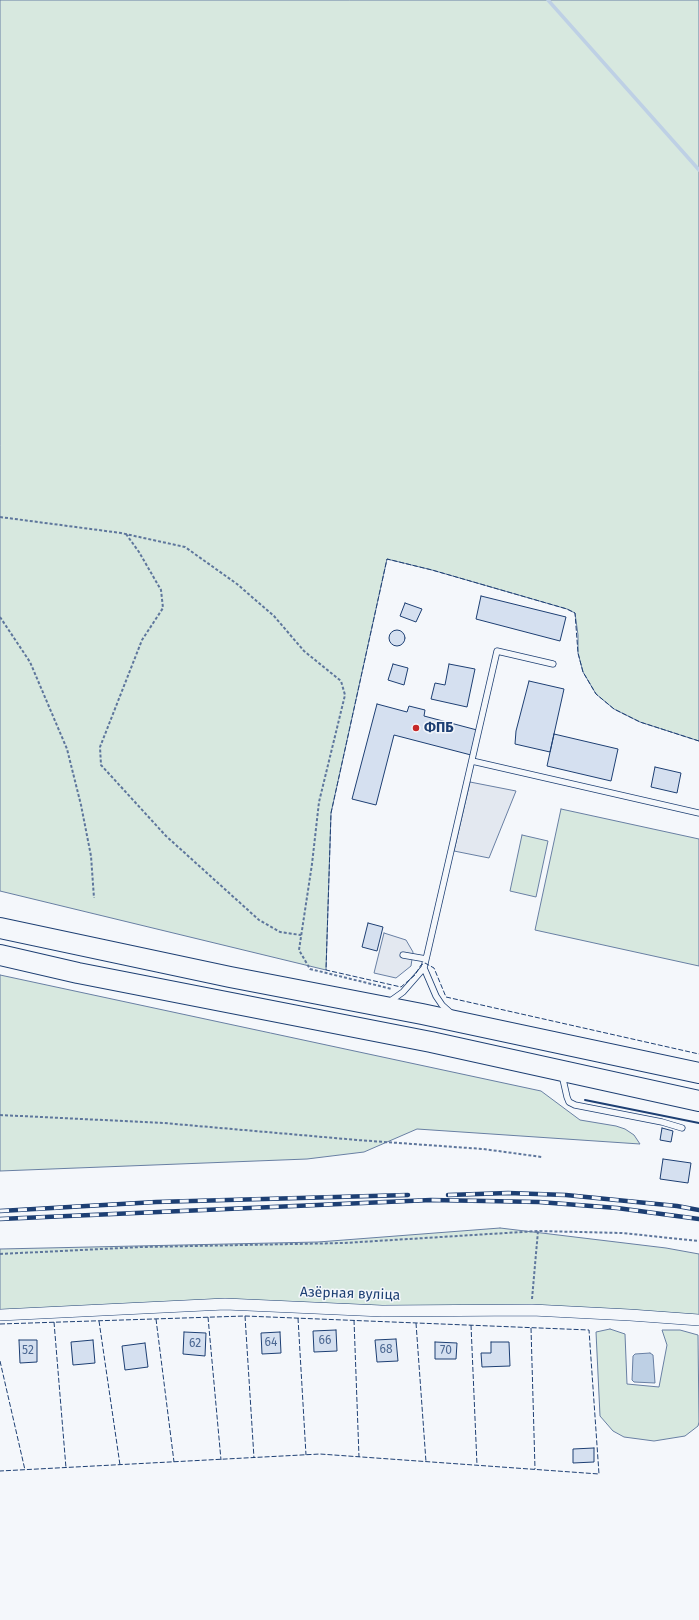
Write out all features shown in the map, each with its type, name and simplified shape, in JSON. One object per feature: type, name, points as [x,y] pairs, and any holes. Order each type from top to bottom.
[{"type":"highway","points":[[0,928],[422,1014],[699,1073]]},
{"type":"highway","points":[[0,955],[86,974],[431,1042],[699,1100]]},
{"type":"street","name":"Азёрная вуліца","points":[[0,1315],[225,1304],[382,1311],[532,1310],[630,1314],[699,1320]]},
{"type":"lane","points":[[382,1007],[403,992],[424,968],[498,651],[553,664]]},
{"type":"lane","points":[[472,761],[699,813]]},
{"type":"lane","points":[[403,955],[426,959]]},
{"type":"lane","points":[[424,968],[436,996],[442,1005],[462,1023]]},
{"type":"lane","points":[[561,1070],[569,1102],[575,1105],[662,1122],[682,1128]]},
{"type":"path","points":[[0,517],[125,534],[185,548],[237,584],[274,616],[304,651],[341,681],[345,695],[319,802],[312,864],[299,950],[310,970],[403,992]]},
{"type":"path","points":[[125,534],[139,552],[161,590],[163,608],[142,640],[100,747],[101,765],[166,836],[259,920],[280,932],[301,935]]},
{"type":"path","points":[[0,617],[30,662],[67,749],[82,805],[91,856],[94,898]]},
{"type":"path","points":[[0,1115],[164,1123],[357,1140],[483,1149],[542,1157]]},
{"type":"path","points":[[0,1254],[142,1247],[344,1243],[538,1230],[622,1233],[699,1241]]},
{"type":"path","points":[[532,1310],[538,1230]]},
{"type":"shaded area","points":[[0,0],[699,0],[699,741],[640,722],[614,709],[596,694],[583,672],[578,653],[578,635],[575,613],[567,609],[432,570],[387,559],[331,813],[326,970],[0,891]]},
{"type":"shaded area","points":[[470,782],[516,791],[489,858],[454,851]]},
{"type":"shaded area","points":[[561,809],[699,839],[699,966],[535,930]]},
{"type":"shaded area","points":[[522,835],[548,841],[536,897],[510,891]]},
{"type":"shaded area","points":[[384,933],[406,940],[413,952],[411,966],[396,978],[374,973]]},
{"type":"shaded area","points":[[0,975],[541,1091],[580,1120],[625,1129],[634,1135],[640,1144],[417,1129],[364,1152],[307,1159],[0,1171]]},
{"type":"shaded area","points":[[500,1228],[666,1248],[699,1254],[699,1320],[225,1304],[0,1315],[0,1249],[318,1242]]},
{"type":"shaded area","points":[[610,1329],[625,1334],[627,1384],[659,1387],[667,1345],[662,1330],[680,1330],[698,1335],[698,1426],[685,1436],[654,1441],[624,1437],[613,1431],[600,1416],[596,1332]]},
{"type":"water","points":[[650,1353],[653,1355],[655,1383],[634,1382],[632,1380],[633,1356],[635,1354]]},
{"type":"building","points":[[481,596],[566,617],[560,641],[476,619]]},
{"type":"building","points":[[405,603],[422,609],[416,622],[400,616]]},
{"type":"building","points":[[394,630],[400,630],[405,635],[403,644],[400,646],[394,646],[389,641],[389,635]]},
{"type":"building","points":[[393,664],[408,668],[404,685],[388,680]]},
{"type":"building","points":[[449,664],[475,669],[467,707],[431,699],[435,683],[445,685]]},
{"type":"building","points":[[529,681],[564,689],[550,752],[515,744],[516,731]]},
{"type":"building","points":[[377,704],[407,712],[409,706],[425,710],[424,716],[477,730],[471,755],[394,735],[376,805],[352,799]]},
{"type":"building","points":[[554,734],[618,749],[611,781],[547,766]]},
{"type":"building","points":[[655,767],[681,773],[677,793],[651,787]]},
{"type":"building","points":[[368,923],[383,927],[377,951],[362,947]]},
{"type":"building","points":[[662,1128],[673,1131],[671,1142],[660,1140]]},
{"type":"building","points":[[663,1159],[691,1163],[688,1183],[660,1179]]},
{"type":"building","points":[[336,1330],[337,1351],[314,1352],[313,1331]]},
{"type":"building","points":[[184,1332],[206,1333],[205,1356],[183,1354]]},
{"type":"building","points":[[280,1332],[281,1353],[262,1354],[261,1333]]},
{"type":"building","points":[[396,1339],[398,1361],[377,1362],[375,1340]]},
{"type":"building","points":[[19,1340],[37,1340],[37,1362],[20,1363]]},
{"type":"building","points":[[93,1340],[95,1363],[73,1365],[71,1342]]},
{"type":"building","points":[[435,1342],[457,1343],[456,1359],[435,1359]]},
{"type":"building","points":[[491,1342],[509,1342],[510,1366],[482,1367],[481,1353],[491,1353]]},
{"type":"building","points":[[145,1343],[148,1367],[125,1370],[122,1346]]},
{"type":"building","points":[[594,1448],[594,1462],[573,1463],[573,1449]]},
{"type":"waterway","points":[[548,0],[699,170]]},
{"type":"railway","points":[[448,1195],[508,1193],[566,1195],[677,1206],[699,1210]]},
{"type":"railway","points":[[0,1211],[156,1202],[408,1195]]},
{"type":"railway","points":[[0,1219],[431,1200],[539,1202],[617,1208],[699,1219]]},
{"type":"fence","points":[[699,741],[640,722],[614,709],[596,694],[583,672],[578,653],[575,613],[567,609],[432,570],[387,559],[331,813],[326,970],[401,987],[415,975],[421,965],[425,963],[434,968],[446,997],[699,1054]]},
{"type":"fence","points":[[245,1316],[254,1458]]},
{"type":"fence","points":[[0,1324],[245,1316],[589,1330],[599,1474],[320,1454],[0,1471]]},
{"type":"fence","points":[[208,1317],[221,1460]]},
{"type":"fence","points":[[298,1318],[306,1455]]},
{"type":"fence","points":[[156,1319],[174,1462]]},
{"type":"fence","points":[[354,1320],[359,1457]]},
{"type":"fence","points":[[99,1321],[120,1465]]},
{"type":"fence","points":[[54,1322],[66,1468]]},
{"type":"fence","points":[[416,1323],[426,1462]]},
{"type":"fence","points":[[471,1325],[477,1465]]},
{"type":"fence","points":[[531,1328],[535,1469]]},
{"type":"fence","points":[[0,1361],[25,1470]]},
{"type":"wall","points":[[585,1100],[699,1123]]},
{"type":"place","name":"ФПБ","points":[[416,728]]}]
